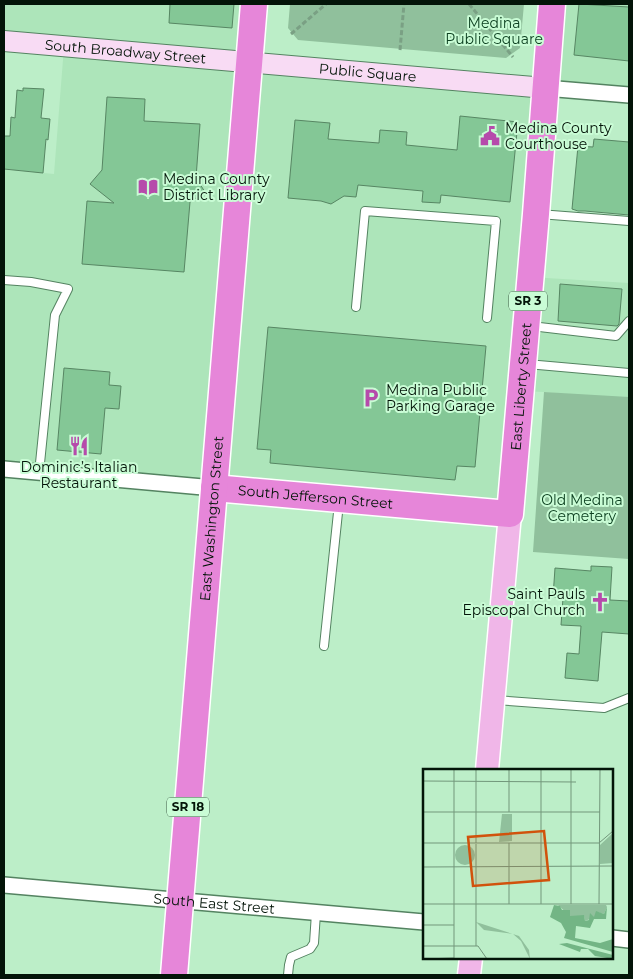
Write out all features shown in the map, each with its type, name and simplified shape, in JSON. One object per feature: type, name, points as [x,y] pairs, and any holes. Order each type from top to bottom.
[{"type":"highway","points":[[250,63],[254,4]]},
{"type":"highway","name":"East Liberty Street","points":[[510,514],[552,4]]},
{"type":"highway","name":"East Washington Street","points":[[174,975],[250,63]]},
{"type":"highway","name":"South Jefferson Street","points":[[214,488],[510,514]]},
{"type":"main road","name":"South Broadway Street","points":[[4,41],[250,63]]},
{"type":"main road","name":"Public Square","points":[[250,63],[545,88]]},
{"type":"main road","name":"East Liberty Street","points":[[487,769],[510,514]]},
{"type":"main road","points":[[469,975],[471,959]]},
{"type":"street","points":[[545,88],[629,96]]},
{"type":"street","name":"South Jefferson Street","points":[[4,469],[214,488]]},
{"type":"street","name":"South East Street","points":[[4,885],[423,922]]},
{"type":"street","points":[[613,938],[629,940]]},
{"type":"lane","points":[[356,307],[366,212],[496,221],[487,318]]},
{"type":"lane","points":[[536,214],[629,221]]},
{"type":"lane","points":[[4,280],[31,282],[68,289],[55,315],[39,472]]},
{"type":"lane","points":[[526,326],[616,336],[629,321]]},
{"type":"lane","points":[[523,364],[629,374]]},
{"type":"lane","points":[[324,646],[340,499]]},
{"type":"lane","points":[[493,700],[604,708],[629,698]]},
{"type":"lane","points":[[288,975],[291,957],[310,949],[314,943],[316,913]]},
{"type":"path","points":[[290,34],[326,4]]},
{"type":"path","points":[[400,50],[404,4]]},
{"type":"path","points":[[470,4],[513,57]]},
{"type":"shaded area","points":[[4,4],[254,4],[249,63],[544,88],[552,4],[629,4],[629,95],[545,88],[530,277],[629,283],[629,399],[520,391],[510,514],[4,469],[4,169],[54,174],[64,47],[4,41]]},
{"type":"green space","name":"Medina Public Square","points":[[290,4],[524,4],[520,48],[506,58],[298,40],[288,28]]},
{"type":"green space","name":"Old Medina Cemetery","points":[[544,392],[629,397],[629,559],[533,552]]},
{"type":"building","points":[[170,4],[234,4],[232,28],[169,23]]},
{"type":"building","points":[[579,4],[629,7],[629,61],[574,55]]},
{"type":"building","points":[[23,88],[44,89],[41,118],[50,119],[43,173],[4,169],[4,136],[10,136],[11,117],[15,118],[17,90],[23,91]]},
{"type":"building","name":"Medina County District Library","points":[[107,97],[145,99],[144,121],[200,124],[196,178],[205,192],[190,202],[184,272],[82,264],[87,201],[114,203],[90,184],[102,170]]},
{"type":"building","points":[[460,116],[518,122],[510,202],[441,195],[440,203],[422,202],[423,191],[358,185],[356,197],[344,196],[331,204],[321,201],[288,198],[295,120],[330,123],[328,139],[379,143],[380,130],[407,132],[406,145],[457,150]]},
{"type":"building","points":[[594,139],[629,142],[629,215],[572,209],[578,146],[593,147]]},
{"type":"building","points":[[560,284],[622,289],[619,324],[617,326],[558,321]]},
{"type":"building","name":"Medina Public Parking Garage","points":[[268,327],[486,346],[475,467],[457,466],[455,480],[270,463],[271,450],[257,449]]},
{"type":"building","points":[[64,368],[110,372],[109,385],[121,386],[119,409],[105,408],[101,454],[57,450]]},
{"type":"building","points":[[591,566],[612,567],[610,600],[629,601],[629,634],[602,632],[598,681],[565,678],[567,653],[579,654],[581,626],[561,625],[563,598],[553,597],[555,568],[591,571]]},
{"type":"place","name":"Medina County Courthouse","points":[[490,136]]},
{"type":"place","name":"Medina County District Library","points":[[148,187]]},
{"type":"place","name":"Medina Public Parking Garage","points":[[371,398]]},
{"type":"place","name":"Dominic’s Italian Restaurant","points":[[79,446]]},
{"type":"place","name":"Saint Pauls Episcopal Church","points":[[600,602]]}]
